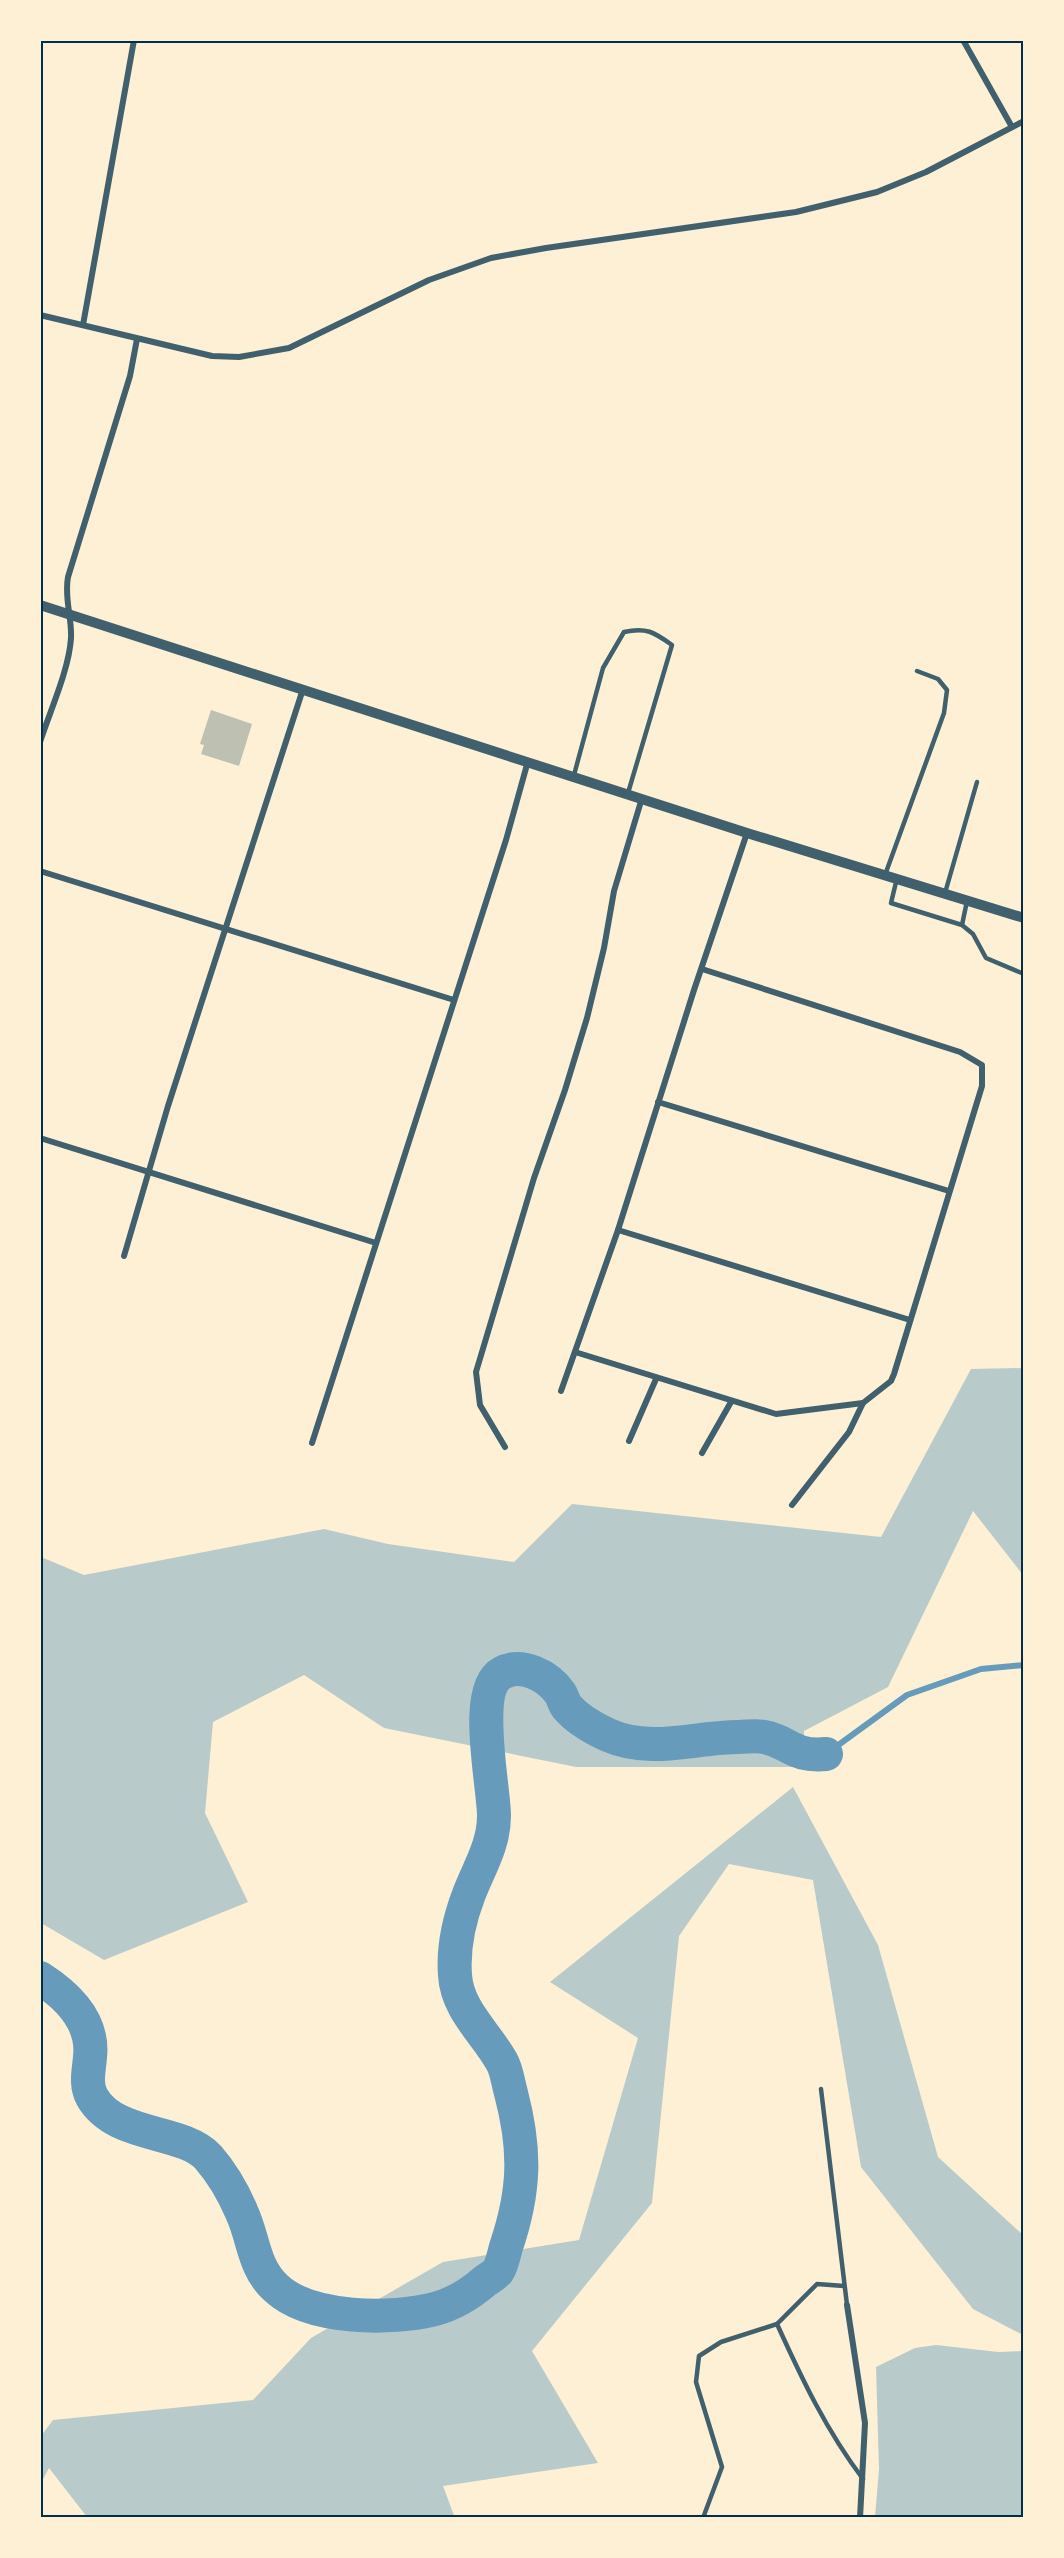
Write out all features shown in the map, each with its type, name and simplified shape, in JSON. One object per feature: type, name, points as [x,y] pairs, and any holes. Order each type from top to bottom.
[{"type":"street","points":[[83,325],[134,40]]},
{"type":"street","points":[[963,40],[1012,127]]},
{"type":"street","points":[[40,315],[213,356],[239,357],[266,354],[307,340],[429,280],[462,267],[546,248],[795,212],[839,203],[877,192],[927,172],[1023,121]]},
{"type":"street","points":[[40,742],[67,658],[71,637],[65,592],[68,577],[130,376],[137,339]]},
{"type":"street","points":[[40,605],[574,775],[747,833],[1023,918]]},
{"type":"street","points":[[124,1256],[225,930],[304,689]]},
{"type":"street","points":[[312,1443],[528,761]]},
{"type":"street","points":[[505,1447],[480,1405],[476,1372],[534,1178],[584,1028],[604,948],[614,891],[642,797]]},
{"type":"street","points":[[561,1391],[618,1230],[747,833]]},
{"type":"street","points":[[40,871],[454,1000]]},
{"type":"street","points":[[702,969],[960,1052],[982,1065],[982,1086],[891,1381],[863,1403],[849,1432],[792,1505]]},
{"type":"street","points":[[658,1102],[949,1191]]},
{"type":"street","points":[[40,1138],[376,1243]]},
{"type":"street","points":[[618,1230],[910,1320]]},
{"type":"street","points":[[575,1352],[656,1379],[776,1414],[863,1403]]},
{"type":"street","points":[[629,1441],[656,1379]]},
{"type":"street","points":[[702,1452],[731,1402]]},
{"type":"street","points":[[847,2305],[865,2423],[860,2517]]},
{"type":"lane","points":[[574,775],[603,668],[624,632],[641,628],[658,635],[672,645],[628,793]]},
{"type":"lane","points":[[885,875],[944,713],[947,690],[938,679],[917,671]]},
{"type":"lane","points":[[945,893],[977,782]]},
{"type":"lane","points":[[897,878],[891,903],[962,925],[974,934],[986,958],[1023,974]]},
{"type":"lane","points":[[962,925],[968,900]]},
{"type":"lane","points":[[821,2089],[847,2305]]},
{"type":"lane","points":[[703,2517],[722,2467],[696,2382],[699,2356],[721,2342],[777,2324],[817,2284],[844,2286]]},
{"type":"lane","points":[[777,2324],[812,2400],[840,2448],[863,2479]]},
{"type":"shaded area","points":[[1023,1368],[1023,1575],[973,1511],[888,1687],[804,1731],[804,1767],[576,1767],[384,1728],[304,1675],[213,1722],[205,1813],[248,1902],[104,1960],[41,1923],[41,1557],[84,1575],[324,1529],[388,1544],[514,1562],[572,1504],[881,1537],[971,1369]]},
{"type":"shaded area","points":[[793,1787],[878,1945],[938,2157],[1023,2235],[1023,2335],[973,2309],[861,2167],[813,1880],[729,1864],[679,1936],[652,2203],[532,2351],[598,2463],[443,2486],[455,2518],[87,2517],[49,2468],[41,2483],[41,2436],[53,2420],[253,2400],[311,2338],[443,2262],[579,2240],[638,2038],[550,1982]]},
{"type":"shaded area","points":[[936,2345],[998,2352],[1023,2351],[1023,2517],[875,2517],[879,2469],[876,2367],[915,2348]]},
{"type":"building","points":[[211,710],[252,724],[239,766],[201,754],[204,745],[200,744]]},
{"type":"waterway","points":[[826,1754],[907,1695],[981,1669],[1024,1665]]},
{"type":"waterway","points":[[40,1978],[69,2002],[77,2011],[88,2032],[90,2044],[88,2082],[92,2097],[116,2120],[182,2142],[208,2157],[235,2198],[246,2223],[258,2262],[268,2280],[276,2288],[291,2299],[309,2306],[352,2315],[397,2315],[435,2309],[462,2298],[498,2271],[512,2227],[520,2189],[519,2133],[505,2069],[461,1999],[455,1975],[456,1944],[462,1914],[489,1847],[493,1827],[486,1717],[488,1698],[493,1683],[502,1673],[510,1670],[534,1672],[555,1687],[566,1706],[581,1720],[603,1733],[624,1741],[657,1744],[758,1736],[773,1739],[798,1751],[826,1754]]}]
